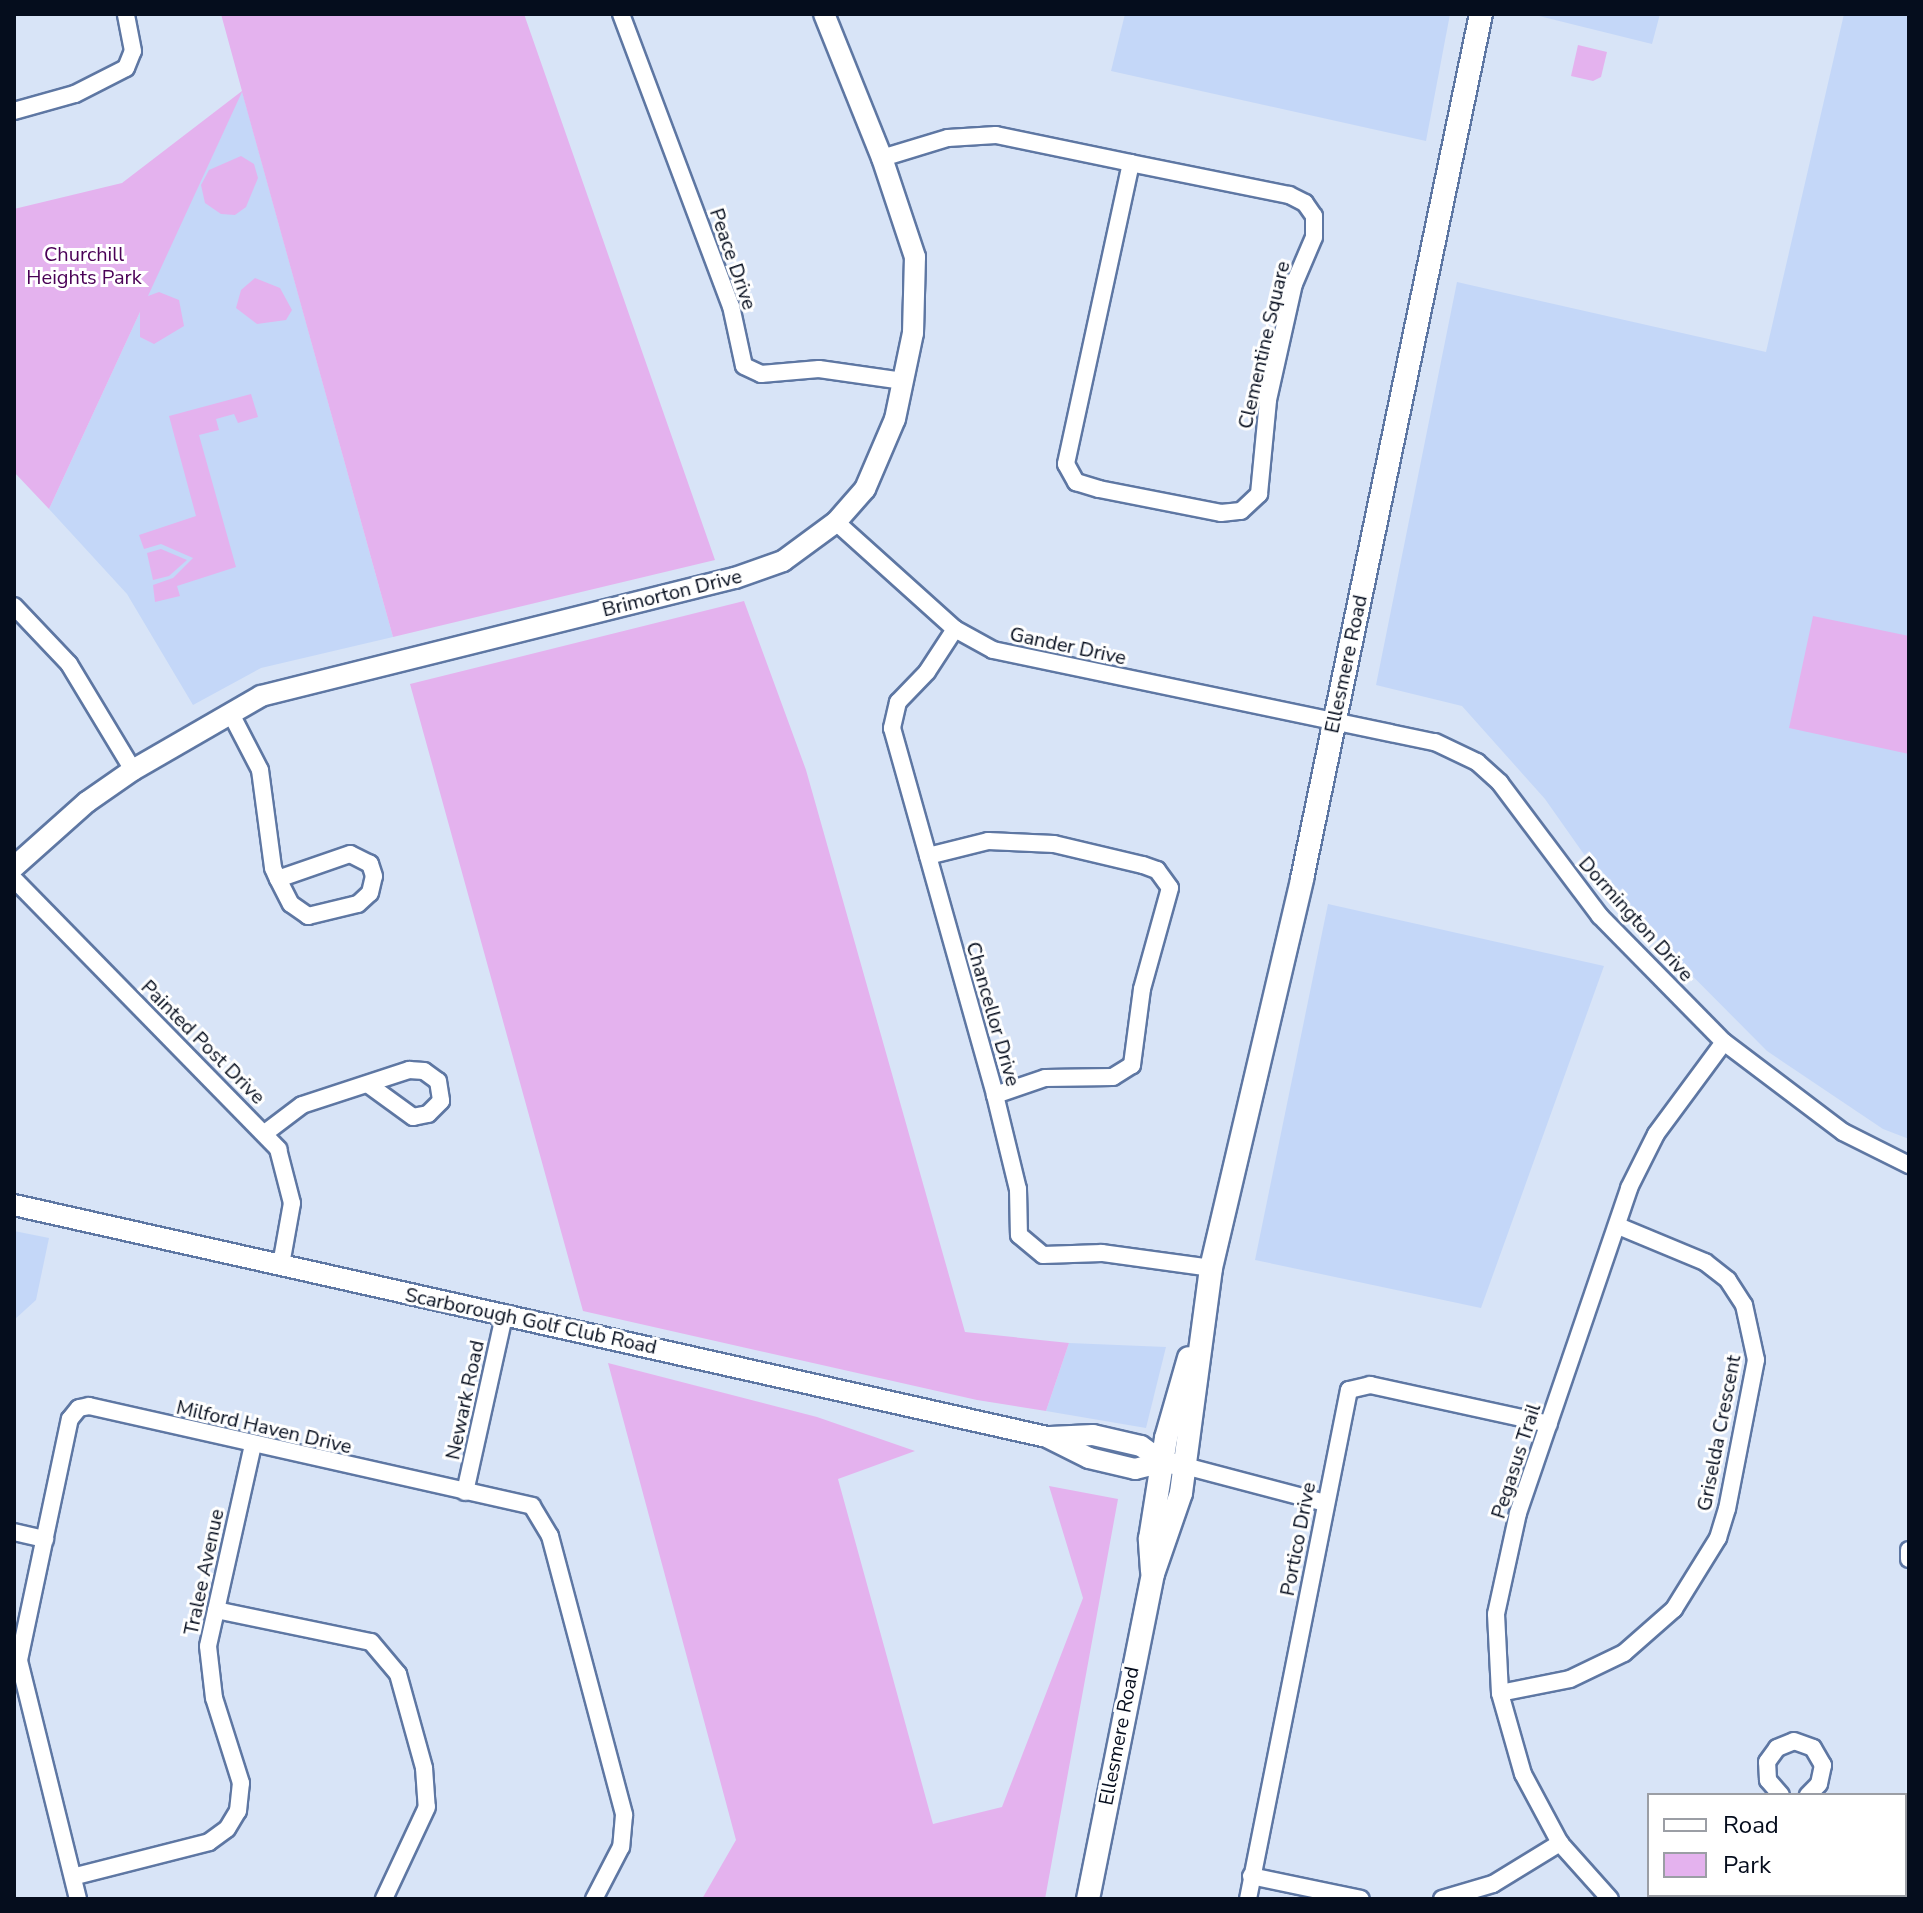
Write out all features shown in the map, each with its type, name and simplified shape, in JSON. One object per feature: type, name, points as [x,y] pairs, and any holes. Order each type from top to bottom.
[{"type":"main road","name":"Ellesmere Road","points":[[1088,1899],[1153,1574],[1167,1543],[1185,1466],[1211,1268],[1334,723],[1481,14]]},
{"type":"main road","name":"Ellesmere Road","points":[[1153,1574],[1150,1539],[1172,1411],[1205,1311]]},
{"type":"street","points":[[14,111],[75,94],[126,68],[133,51],[126,14]]},
{"type":"street","name":"Peace Drive","points":[[621,14],[731,306],[744,366],[761,374],[819,369],[903,381]]},
{"type":"street","name":"Brimorton Drive","points":[[14,867],[87,802],[133,770],[261,696],[761,570],[804,548],[836,522],[876,467],[903,381],[913,333],[915,257],[882,158],[824,14]]},
{"type":"street","name":"Clementine Square","points":[[882,158],[948,138],[996,135],[1289,195],[1305,203],[1314,216],[1314,237],[1294,284],[1268,400],[1259,494],[1241,511],[1221,513],[1099,489],[1076,482],[1066,464],[1131,163]]},
{"type":"street","name":"Gander Drive","points":[[836,522],[955,629],[993,650],[1334,723]]},
{"type":"street","points":[[14,606],[69,664],[133,770]]},
{"type":"street","name":"Chancellor Drive","points":[[955,629],[927,672],[898,702],[892,728],[995,1095],[1018,1189],[1019,1235],[1033,1251],[1136,1256],[1211,1268]]},
{"type":"street","points":[[231,714],[260,770],[278,879],[291,904],[308,916],[358,904],[370,893],[374,876],[370,864],[350,854],[278,879]]},
{"type":"street","name":"Dormington Drive","points":[[1334,723],[1435,742],[1486,770],[1600,916],[1724,1042],[1843,1132],[1909,1165]]},
{"type":"street","points":[[928,856],[988,841],[1054,844],[1157,870],[1170,888],[1142,989],[1132,1065],[1113,1077],[1045,1078],[995,1095]]},
{"type":"street","name":"Painted Post Drive","points":[[14,879],[265,1133],[284,1163],[292,1203],[281,1265]]},
{"type":"street","name":"Pegasus Trail","points":[[1610,1899],[1560,1843],[1523,1774],[1500,1693],[1496,1614],[1506,1560],[1549,1424],[1618,1226],[1656,1134],[1724,1042]]},
{"type":"street","points":[[265,1133],[302,1105],[369,1085]]},
{"type":"street","name":"Scarborough Golf Club Road","points":[[14,1205],[1047,1437],[1089,1458],[1135,1469],[1163,1462],[1185,1466]]},
{"type":"street","name":"Griselda Crescent","points":[[1500,1693],[1570,1679],[1635,1644],[1674,1609],[1699,1573],[1727,1509],[1756,1360],[1744,1305],[1728,1280],[1705,1262],[1618,1226]]},
{"type":"street","name":"Newark Road","points":[[465,1492],[504,1316]]},
{"type":"street","name":"Portico Drive","points":[[1248,1899],[1341,1410],[1357,1384],[1549,1424]]},
{"type":"street","name":"Milford Haven Drive","points":[[78,1899],[76,1876],[19,1660],[70,1419],[79,1408],[532,1506],[550,1536],[624,1815],[621,1847],[594,1899]]},
{"type":"street","name":"Tralee Avenue","points":[[76,1876],[209,1842],[220,1837],[238,1811],[241,1783],[211,1675],[208,1646],[253,1445]]},
{"type":"street","points":[[1185,1466],[1325,1503]]},
{"type":"street","points":[[14,1532],[45,1539]]},
{"type":"street","points":[[1909,1550],[1909,1559]]},
{"type":"street","points":[[216,1610],[371,1642],[398,1674],[424,1768],[427,1807],[384,1899]]},
{"type":"street","points":[[1779,1793],[1768,1780],[1767,1762],[1777,1748],[1794,1741],[1813,1748],[1823,1765],[1819,1784],[1810,1793]]},
{"type":"street","points":[[1442,1899],[1493,1884],[1560,1843]]},
{"type":"street","points":[[1251,1876],[1361,1899]]},
{"type":"shaded area","points":[[1125,14],[1450,14],[1426,141],[1111,71]]},
{"type":"shaded area","points":[[1531,14],[1660,14],[1652,44]]},
{"type":"shaded area","points":[[1844,14],[1909,14],[1909,1139],[1883,1129],[1767,1051],[1614,897],[1545,799],[1462,706],[1376,685],[1457,282],[1766,352]]},
{"type":"shaded area","points":[[242,91],[393,637],[261,668],[193,705],[127,594],[49,509]]},
{"type":"shaded area","points":[[1328,904],[1604,966],[1481,1308],[1255,1260]]},
{"type":"shaded area","points":[[14,1231],[49,1238],[36,1300],[14,1320]]},
{"type":"shaded area","points":[[1069,1343],[1166,1347],[1146,1428],[1046,1411]]},
{"type":"green space","name":"Churchill Heights Park","points":[[221,14],[524,14],[715,560],[393,637],[242,92],[148,296],[159,292],[179,300],[184,326],[154,344],[140,337],[140,312],[49,509],[14,472],[14,209],[122,183],[242,91]]},
{"type":"green space","points":[[1578,45],[1607,52],[1601,77],[1593,81],[1571,76]]},
{"type":"green space","points":[[241,156],[254,164],[258,178],[246,207],[235,215],[221,214],[205,203],[201,185],[209,170]]},
{"type":"green space","points":[[255,278],[280,288],[292,310],[286,320],[257,324],[236,308],[241,290]]},
{"type":"green space","points":[[251,394],[258,417],[238,423],[234,414],[216,419],[219,430],[199,435],[236,567],[177,586],[180,596],[155,602],[153,585],[173,578],[193,558],[161,544],[144,549],[139,535],[196,516],[169,416]]},
{"type":"green space","points":[[161,549],[187,560],[169,576],[153,580],[147,553]]},
{"type":"green space","points":[[744,601],[806,770],[965,1332],[1069,1343],[1046,1411],[977,1400],[583,1311],[410,684]]},
{"type":"green space","points":[[1813,616],[1909,636],[1909,754],[1789,728]]},
{"type":"green space","points":[[608,1363],[817,1417],[915,1451],[838,1479],[933,1824],[1002,1807],[1083,1598],[1049,1486],[1118,1499],[1045,1899],[702,1899],[736,1840]]}]
